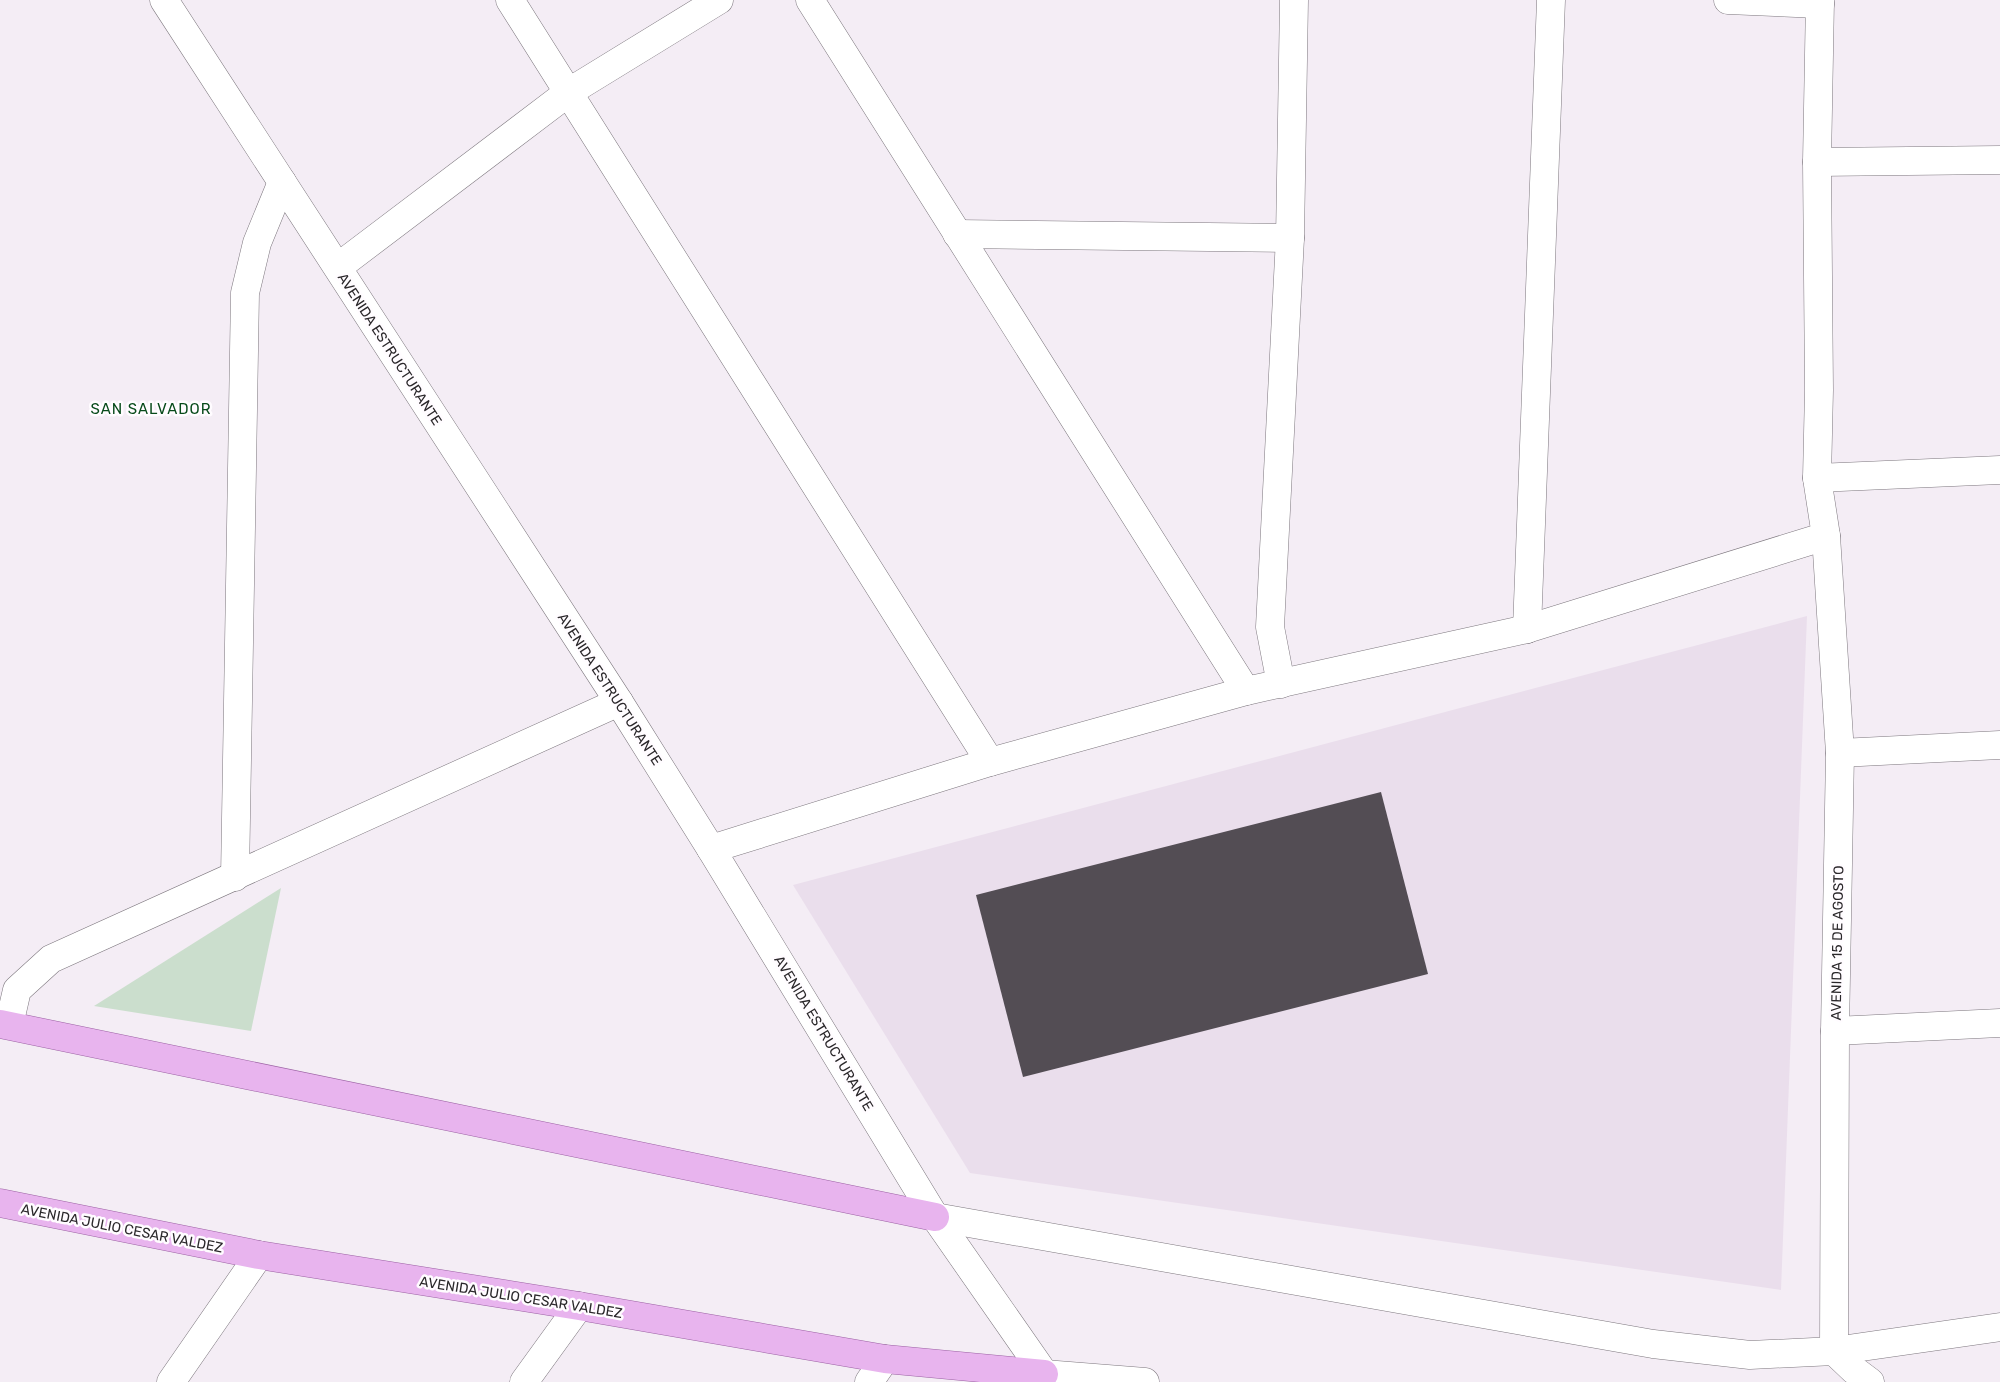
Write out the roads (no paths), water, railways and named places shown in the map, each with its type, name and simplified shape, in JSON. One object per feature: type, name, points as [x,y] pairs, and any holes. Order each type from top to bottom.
[{"type":"main road","points":[[5,1024],[935,1216]]},
{"type":"main road","name":"AVENIDA JULIO CESAR VALDEZ","points":[[0,1203],[259,1256],[579,1306],[885,1359],[1047,1378]]},
{"type":"street","name":"AVENIDA ESTRUCTURANTE","points":[[164,0],[619,702],[711,848],[935,1216],[1047,1378]]},
{"type":"street","points":[[510,0],[990,762]]},
{"type":"street","points":[[338,268],[569,92],[718,0]]},
{"type":"street","points":[[810,0],[1246,691]]},
{"type":"street","points":[[1281,684],[1270,627],[1290,238],[1294,0]]},
{"type":"street","points":[[1527,629],[1550,0]]},
{"type":"street","points":[[1728,0],[1820,2]]},
{"type":"street","name":"AVENIDA 15 DE AGOSTO","points":[[1820,2],[1817,162],[1819,390],[1817,478],[1826,536],[1840,753],[1835,1030],[1834,1351]]},
{"type":"street","points":[[1817,162],[2000,160]]},
{"type":"street","points":[[235,877],[245,293],[257,242],[282,182]]},
{"type":"street","points":[[957,234],[1290,238]]},
{"type":"street","points":[[1817,478],[2000,470]]},
{"type":"street","points":[[711,848],[990,762],[1246,691],[1527,629],[1826,536]]},
{"type":"street","points":[[5,1024],[17,990],[52,959],[619,702]]},
{"type":"street","points":[[1840,753],[2000,745]]},
{"type":"street","points":[[1835,1030],[2000,1023]]},
{"type":"street","points":[[935,1216],[1653,1344],[1750,1355],[1834,1351],[2000,1327]]},
{"type":"street","points":[[170,1382],[259,1256]]},
{"type":"street","points":[[524,1382],[579,1306]]},
{"type":"street","points":[[1834,1351],[1870,1382]]},
{"type":"street","points":[[869,1382],[885,1359]]},
{"type":"street","points":[[1047,1378],[1145,1382]]},
{"type":"district","name":"SAN SALVADOR","points":[[151,409]]}]
